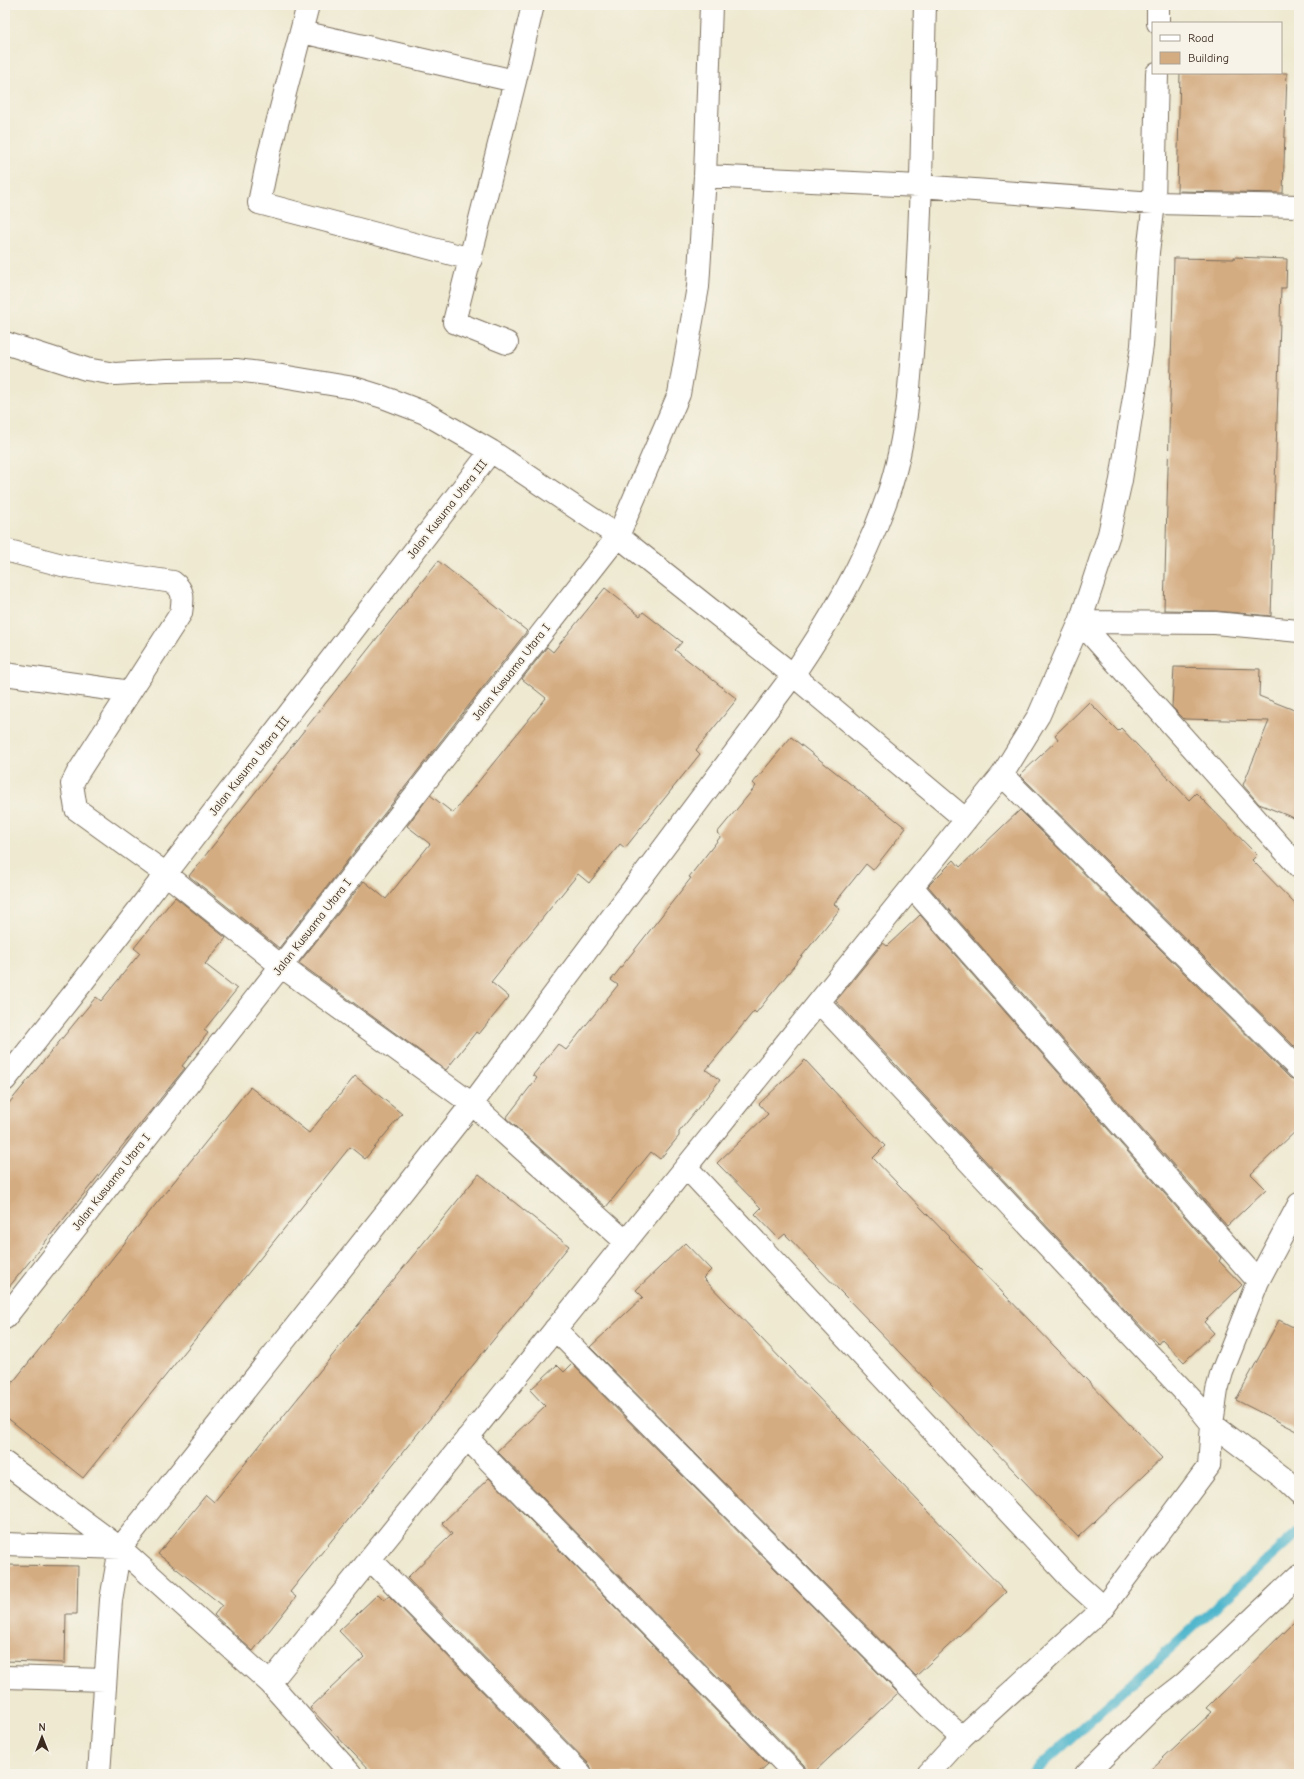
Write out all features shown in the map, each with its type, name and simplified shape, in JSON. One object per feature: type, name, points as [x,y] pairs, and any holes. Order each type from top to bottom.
[{"type":"street","points":[[308,5],[259,203],[472,259]]},
{"type":"street","points":[[507,343],[454,322],[472,259],[516,81],[533,5]]},
{"type":"street","name":"Jalan Kusuama Utara I","points":[[5,1318],[618,536],[679,394],[698,287],[705,176],[711,5]]},
{"type":"street","points":[[99,1774],[111,1600],[120,1548],[472,1104],[793,676],[821,633],[862,561],[885,505],[902,442],[911,375],[918,271],[919,186],[925,5]]},
{"type":"street","points":[[1158,5],[1158,22]]},
{"type":"street","points":[[302,32],[516,81]]},
{"type":"street","points":[[270,1683],[1002,775],[1039,714],[1080,622],[1109,534],[1121,480],[1142,346],[1148,252],[1154,203],[1157,74]]},
{"type":"street","points":[[705,176],[919,186],[1154,203],[1299,206]]},
{"type":"street","points":[[5,343],[86,369],[115,374],[167,371],[236,370],[354,388],[425,413],[491,451],[618,536],[793,676],[966,820]]},
{"type":"street","name":"Jalan Kusuma Utara III","points":[[5,1080],[166,874],[491,451]]},
{"type":"street","points":[[5,550],[66,566],[173,582],[180,588],[184,597],[181,613],[77,774],[72,784],[73,798],[76,809],[166,874],[281,966],[472,1104],[626,1242]]},
{"type":"street","points":[[1080,622],[1215,623],[1299,630]]},
{"type":"street","points":[[1080,622],[1299,867]]},
{"type":"street","points":[[5,674],[130,692]]},
{"type":"street","points":[[1002,775],[1299,1069]]},
{"type":"street","points":[[912,887],[1258,1281]]},
{"type":"street","points":[[819,1002],[1190,1397],[1212,1424],[1282,1477],[1299,1493]]},
{"type":"street","points":[[686,1167],[1065,1573],[1103,1608]]},
{"type":"street","points":[[928,1774],[962,1737],[1103,1608],[1209,1466],[1212,1424],[1217,1390],[1222,1372],[1258,1281],[1299,1204]]},
{"type":"street","points":[[555,1329],[938,1716],[962,1737]]},
{"type":"street","points":[[467,1438],[795,1774]]},
{"type":"street","points":[[5,1463],[120,1548],[270,1683],[351,1774]]},
{"type":"street","points":[[5,1544],[120,1548]]},
{"type":"street","points":[[370,1559],[581,1774]]},
{"type":"street","points":[[1086,1774],[1154,1707],[1185,1683],[1299,1575]]},
{"type":"street","points":[[5,1677],[105,1680]]},
{"type":"building","points":[[1287,73],[1283,193],[1177,191],[1180,74]]},
{"type":"building","points":[[1234,257],[1287,259],[1286,288],[1281,288],[1271,616],[1216,611],[1164,610],[1174,258],[1234,259]]},
{"type":"building","points":[[438,561],[527,631],[279,948],[189,876]]},
{"type":"building","points":[[605,588],[640,616],[643,612],[682,642],[675,650],[737,699],[696,750],[700,754],[625,848],[620,844],[589,883],[578,874],[491,982],[509,997],[479,1034],[476,1032],[446,1070],[299,963],[364,881],[386,899],[430,844],[407,826],[430,795],[453,813],[546,698],[522,679],[547,647],[553,652]]},
{"type":"building","points":[[1174,667],[1260,669],[1259,696],[1299,712],[1299,820],[1259,804],[1243,785],[1269,721],[1184,719],[1172,707]]},
{"type":"building","points":[[1089,702],[1118,731],[1121,728],[1189,800],[1196,793],[1257,855],[1252,860],[1299,908],[1299,1051],[1020,775],[1058,739],[1055,735]]},
{"type":"building","points":[[791,737],[906,828],[873,870],[866,864],[834,904],[840,909],[756,1013],[754,1011],[706,1070],[720,1080],[679,1132],[679,1136],[660,1159],[651,1152],[606,1207],[506,1118],[537,1078],[533,1075],[558,1044],[566,1050],[618,985],[611,980],[691,878],[689,877],[721,836],[717,833],[756,786],[753,783]]},
{"type":"building","points":[[1020,810],[1290,1078],[1299,1081],[1299,1128],[1251,1174],[1266,1189],[1227,1226],[928,886],[954,860],[960,867]]},
{"type":"building","points":[[175,897],[226,938],[205,964],[237,989],[204,1030],[208,1033],[182,1066],[185,1068],[5,1292],[5,1108],[96,997],[101,1001],[140,953],[134,948]]},
{"type":"building","points":[[920,915],[1221,1258],[1219,1261],[1242,1285],[1204,1322],[1214,1333],[1184,1362],[1162,1339],[1158,1344],[1126,1311],[836,1001],[883,943],[887,946]]},
{"type":"building","points":[[805,1060],[885,1146],[873,1158],[1162,1458],[1078,1537],[785,1234],[779,1239],[755,1214],[761,1208],[717,1163],[768,1114],[759,1104]]},
{"type":"building","points":[[355,1076],[402,1114],[365,1159],[350,1147],[83,1478],[5,1416],[5,1392],[250,1087],[309,1133]]},
{"type":"building","points":[[479,1174],[569,1246],[290,1592],[296,1597],[253,1651],[214,1615],[222,1605],[158,1554],[206,1495],[214,1502]]},
{"type":"building","points":[[685,1243],[711,1270],[703,1278],[1006,1592],[916,1676],[590,1347],[643,1297],[636,1290]]},
{"type":"building","points":[[1279,1320],[1299,1330],[1299,1432],[1236,1400]]},
{"type":"building","points":[[572,1364],[898,1693],[812,1774],[808,1774],[804,1765],[497,1451],[545,1406],[530,1390],[557,1365],[564,1372]]},
{"type":"building","points":[[489,1478],[768,1764],[757,1774],[593,1774],[590,1765],[407,1578],[452,1534],[442,1523]]},
{"type":"building","points":[[5,1565],[78,1566],[77,1614],[66,1614],[65,1663],[5,1661]]},
{"type":"building","points":[[378,1594],[384,1600],[389,1596],[563,1774],[373,1774],[310,1708],[364,1657],[339,1631]]},
{"type":"building","points":[[1299,1617],[1299,1774],[1146,1774],[1212,1712],[1207,1708]]},
{"type":"waterway","points":[[1032,1774],[1299,1531]]}]
